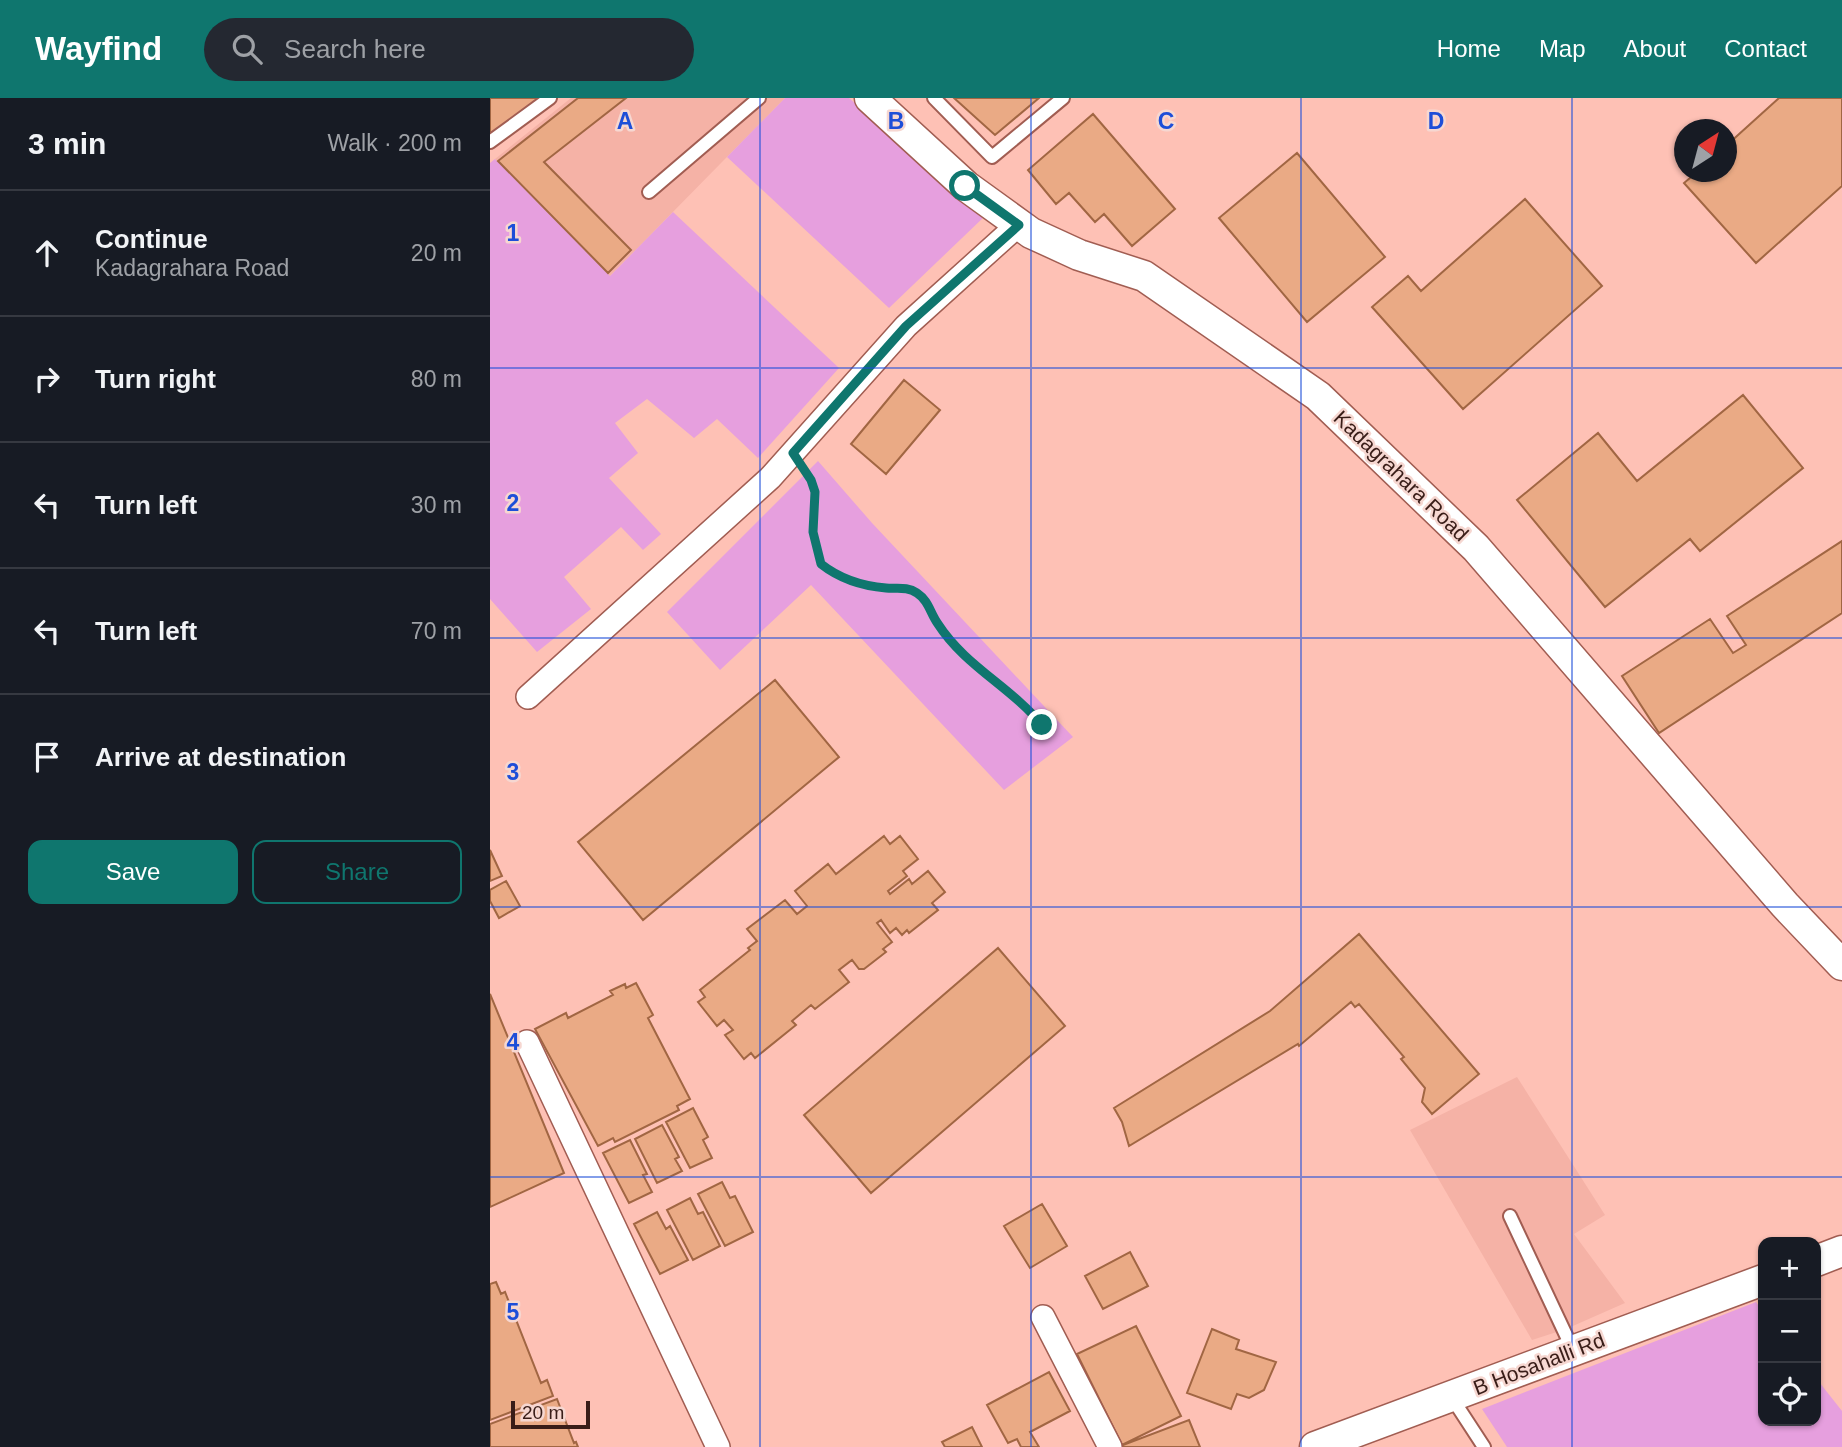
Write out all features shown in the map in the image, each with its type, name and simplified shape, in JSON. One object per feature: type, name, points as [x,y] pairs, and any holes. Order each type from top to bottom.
[{"type":"street","name":"Kadagrahara Road","points":[[879,101],[965,186],[1019,225],[1079,255],[1144,276],[1318,396],[1476,548],[1785,905],[1842,965]]},
{"type":"street","points":[[528,698],[771,478],[906,326],[1019,225]]},
{"type":"street","points":[[527,1042],[718,1447]]},
{"type":"street","points":[[1821,1259],[1842,1251]]},
{"type":"street","name":"B Hosahalli Rd","points":[[1315,1447],[1758,1282]]},
{"type":"street","points":[[1043,1317],[1110,1447]]},
{"type":"lane","points":[[490,142],[550,98]]},
{"type":"lane","points":[[649,192],[759,98]]},
{"type":"lane","points":[[934,98],[992,157],[1063,98]]},
{"type":"lane","points":[[1510,1216],[1573,1350]]},
{"type":"lane","points":[[1452,1398],[1485,1447]]},
{"type":"path","points":[[793,453],[811,480],[815,492],[813,532],[821,564],[846,579],[869,586],[905,588],[917,593],[928,603],[937,624],[978,669],[1023,702],[1042,725]]},
{"type":"shaded area","points":[[571,98],[785,98],[610,276],[495,159]]},
{"type":"shaded area","points":[[785,98],[849,98],[985,216],[889,308],[727,157]]},
{"type":"shaded area","points":[[495,159],[610,276],[673,212],[839,368],[758,458],[717,419],[694,438],[647,399],[615,423],[638,453],[609,478],[661,534],[643,550],[621,527],[564,577],[591,609],[537,652],[490,599],[490,163]]},
{"type":"shaded area","points":[[818,461],[872,523],[1073,737],[1004,790],[811,585],[720,670],[667,612]]},
{"type":"shaded area","points":[[1517,1077],[1605,1215],[1574,1234],[1625,1303],[1566,1329],[1532,1340],[1410,1130]]},
{"type":"shaded area","points":[[1756,1302],[1758,1426],[1821,1426],[1821,1384],[1842,1411],[1842,1447],[1507,1447],[1482,1409]]},
{"type":"building","points":[[490,98],[543,98],[490,137]]},
{"type":"building","points":[[578,98],[626,98],[544,162],[631,250],[608,273],[498,161]]},
{"type":"building","points":[[954,98],[1039,98],[995,135]]},
{"type":"building","points":[[1779,98],[1842,98],[1842,186],[1756,263],[1684,183],[1737,182],[1737,136]]},
{"type":"building","points":[[1093,114],[1175,209],[1132,246],[1104,214],[1095,222],[1069,193],[1056,204],[1028,170]]},
{"type":"building","points":[[1297,153],[1385,257],[1307,322],[1219,218]]},
{"type":"building","points":[[1525,199],[1602,286],[1463,409],[1372,307],[1408,276],[1421,291]]},
{"type":"building","points":[[904,380],[940,410],[886,474],[851,444]]},
{"type":"building","points":[[1743,395],[1803,468],[1700,551],[1690,539],[1605,607],[1517,500],[1598,433],[1637,481]]},
{"type":"building","points":[[1842,541],[1842,613],[1659,733],[1622,676],[1710,619],[1733,653],[1746,645],[1727,616]]},
{"type":"building","points":[[775,680],[839,757],[643,920],[578,842]]},
{"type":"building","points":[[884,836],[890,844],[900,836],[918,859],[903,871],[907,876],[888,891],[890,894],[909,879],[912,884],[928,871],[945,892],[932,903],[938,910],[909,933],[907,930],[902,935],[896,928],[890,933],[881,920],[877,923],[892,942],[883,949],[886,952],[864,969],[859,969],[852,960],[839,970],[849,982],[815,1009],[811,1005],[792,1021],[796,1025],[755,1058],[751,1053],[744,1059],[725,1035],[733,1030],[724,1020],[717,1026],[698,1002],[705,997],[700,990],[750,950],[748,948],[757,941],[747,929],[785,900],[797,914],[807,906],[795,891],[828,864],[836,874]]},
{"type":"building","points":[[490,850],[502,876],[490,881]]},
{"type":"building","points":[[506,881],[520,906],[499,918],[490,901],[490,890]]},
{"type":"building","points":[[1359,934],[1479,1074],[1432,1114],[1422,1102],[1425,1088],[1401,1059],[1404,1057],[1359,1004],[1355,1007],[1351,1002],[1299,1046],[1298,1044],[1129,1146],[1122,1122],[1114,1108],[1270,1011]]},
{"type":"building","points":[[998,948],[1065,1026],[871,1193],[804,1115]]},
{"type":"building","points":[[636,983],[653,1015],[648,1018],[690,1099],[677,1106],[679,1110],[615,1142],[613,1138],[598,1146],[535,1029],[566,1013],[568,1018],[613,995],[610,991],[625,984],[626,988]]},
{"type":"building","points":[[490,994],[564,1173],[490,1207]]},
{"type":"building","points":[[693,1108],[708,1137],[703,1140],[712,1158],[690,1168],[666,1122]]},
{"type":"building","points":[[662,1125],[679,1157],[675,1159],[682,1171],[657,1183],[635,1139]]},
{"type":"building","points":[[630,1140],[647,1174],[643,1175],[652,1192],[629,1203],[603,1153]]},
{"type":"building","points":[[722,1182],[730,1198],[735,1196],[753,1232],[725,1246],[698,1194]]},
{"type":"building","points":[[690,1198],[698,1214],[703,1212],[720,1246],[693,1260],[667,1210]]},
{"type":"building","points":[[1042,1204],[1067,1246],[1030,1268],[1004,1226]]},
{"type":"building","points":[[657,1212],[666,1229],[670,1226],[688,1260],[660,1274],[634,1224]]},
{"type":"building","points":[[1130,1252],[1148,1286],[1103,1309],[1085,1276]]},
{"type":"building","points":[[496,1282],[501,1294],[505,1292],[541,1383],[547,1380],[553,1396],[490,1420],[490,1284]]},
{"type":"building","points":[[1136,1326],[1181,1416],[1122,1445],[1077,1354]]},
{"type":"building","points":[[1212,1329],[1239,1340],[1236,1349],[1276,1362],[1264,1390],[1249,1398],[1237,1394],[1231,1409],[1187,1393]]},
{"type":"building","points":[[1049,1372],[1070,1411],[1030,1432],[1039,1447],[1021,1447],[1017,1439],[1008,1443],[987,1405]]},
{"type":"building","points":[[557,1399],[578,1447],[490,1447],[490,1424]]},
{"type":"building","points":[[1189,1420],[1200,1447],[1123,1445]]},
{"type":"building","points":[[972,1427],[982,1447],[945,1447],[942,1442]]},
{"type":"route","points":[[965,186],[1019,225],[906,326],[793,453],[811,480],[815,492],[813,532],[821,564],[846,579],[869,586],[905,588],[917,593],[928,603],[937,624],[978,669],[1023,702],[1042,725]]}]
